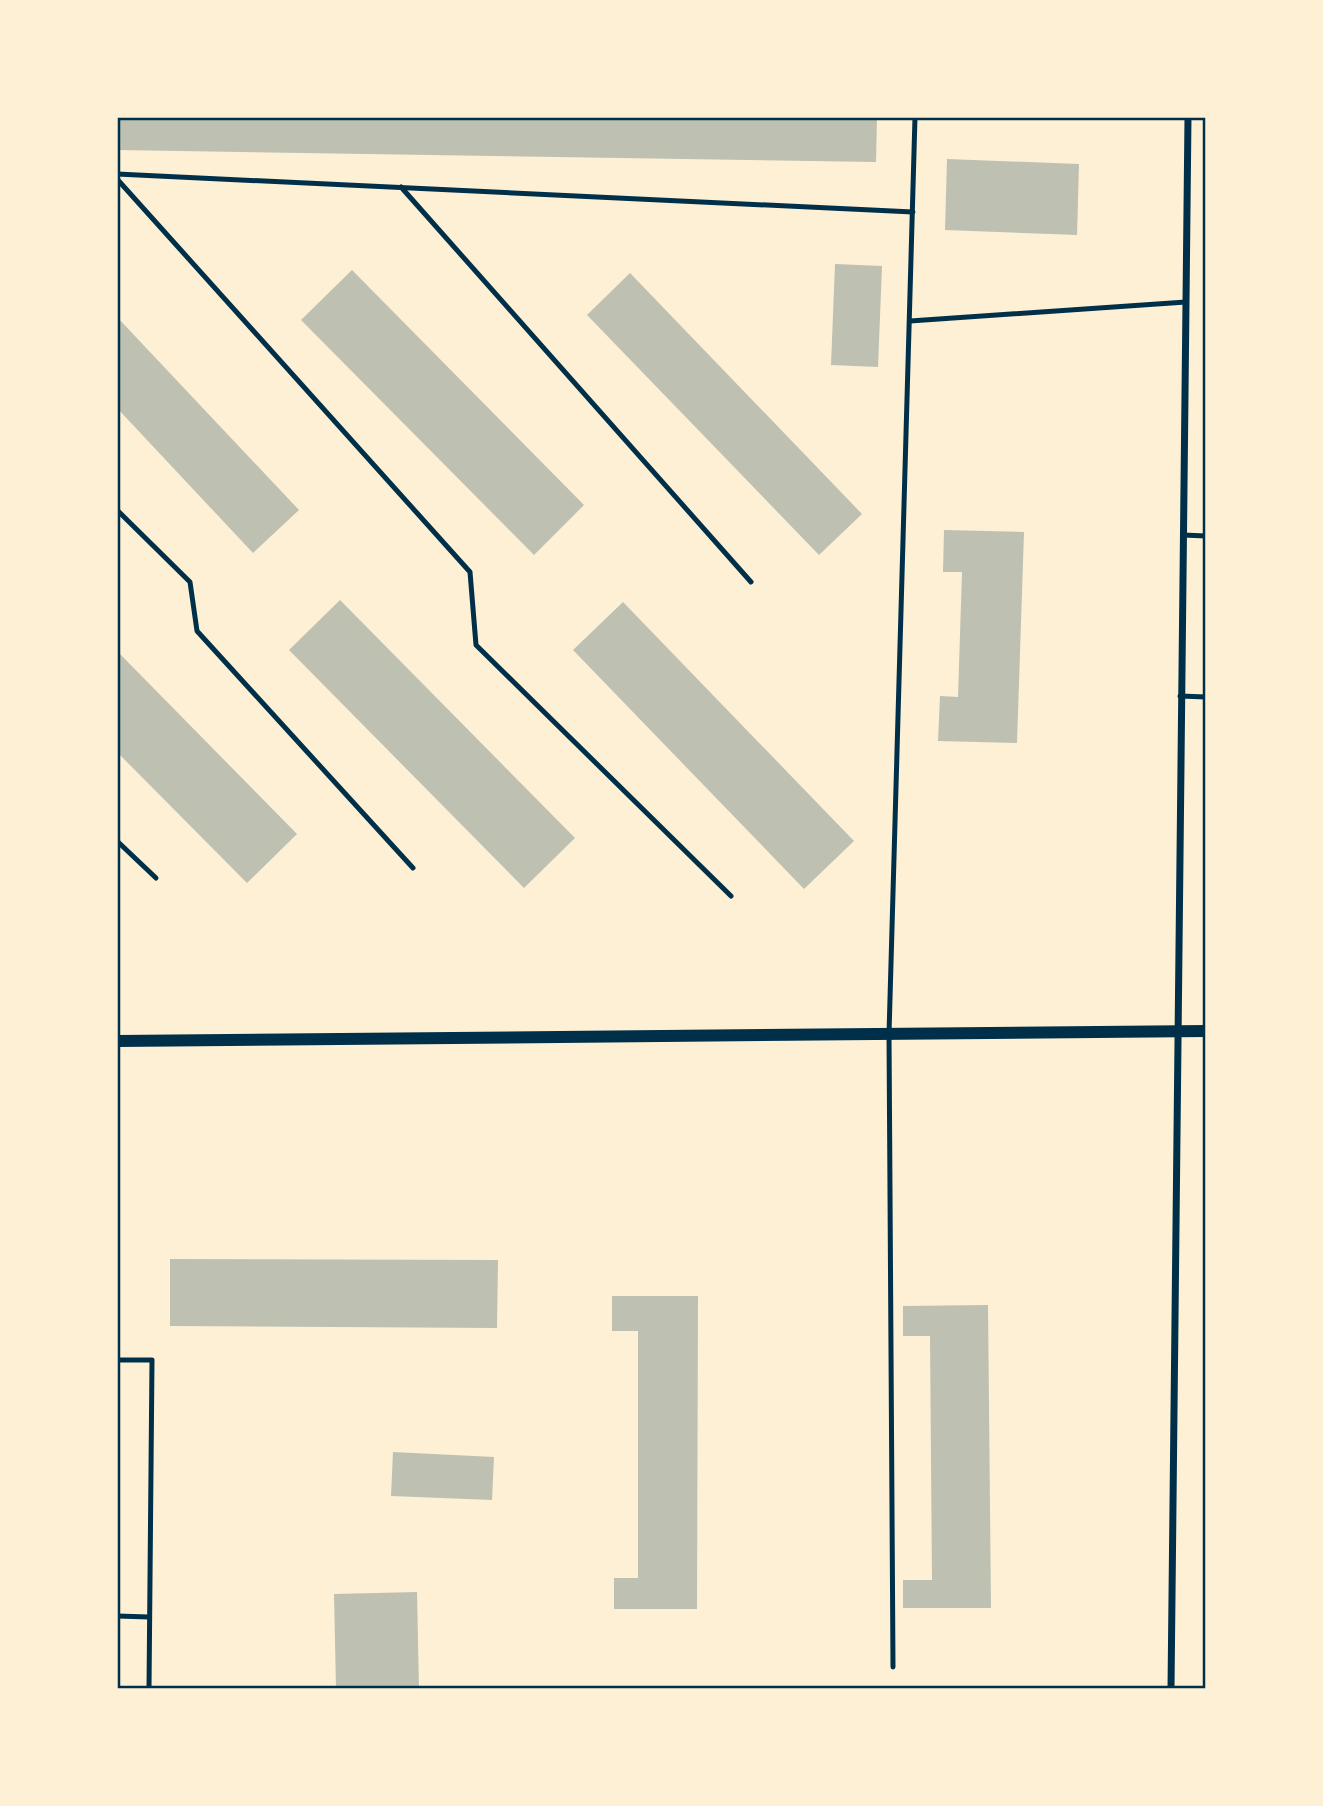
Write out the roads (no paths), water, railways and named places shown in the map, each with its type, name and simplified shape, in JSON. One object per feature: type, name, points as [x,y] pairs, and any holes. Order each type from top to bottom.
[{"type":"street","points":[[1171,1689],[1188,117]]},
{"type":"street","points":[[117,1041],[1206,1031]]},
{"type":"lane","points":[[893,1667],[889,1034],[915,117]]},
{"type":"lane","points":[[117,176],[913,212]]},
{"type":"lane","points":[[117,176],[470,572],[476,645],[731,895]]},
{"type":"lane","points":[[401,187],[751,582]]},
{"type":"lane","points":[[910,321],[1186,302]]},
{"type":"lane","points":[[117,510],[190,582],[197,631],[412,868]]},
{"type":"lane","points":[[1183,535],[1206,537]]},
{"type":"lane","points":[[1181,696],[1206,697]]},
{"type":"lane","points":[[117,841],[156,878]]},
{"type":"lane","points":[[117,1360],[152,1360],[149,1689]]},
{"type":"lane","points":[[117,1616],[149,1617]]}]
